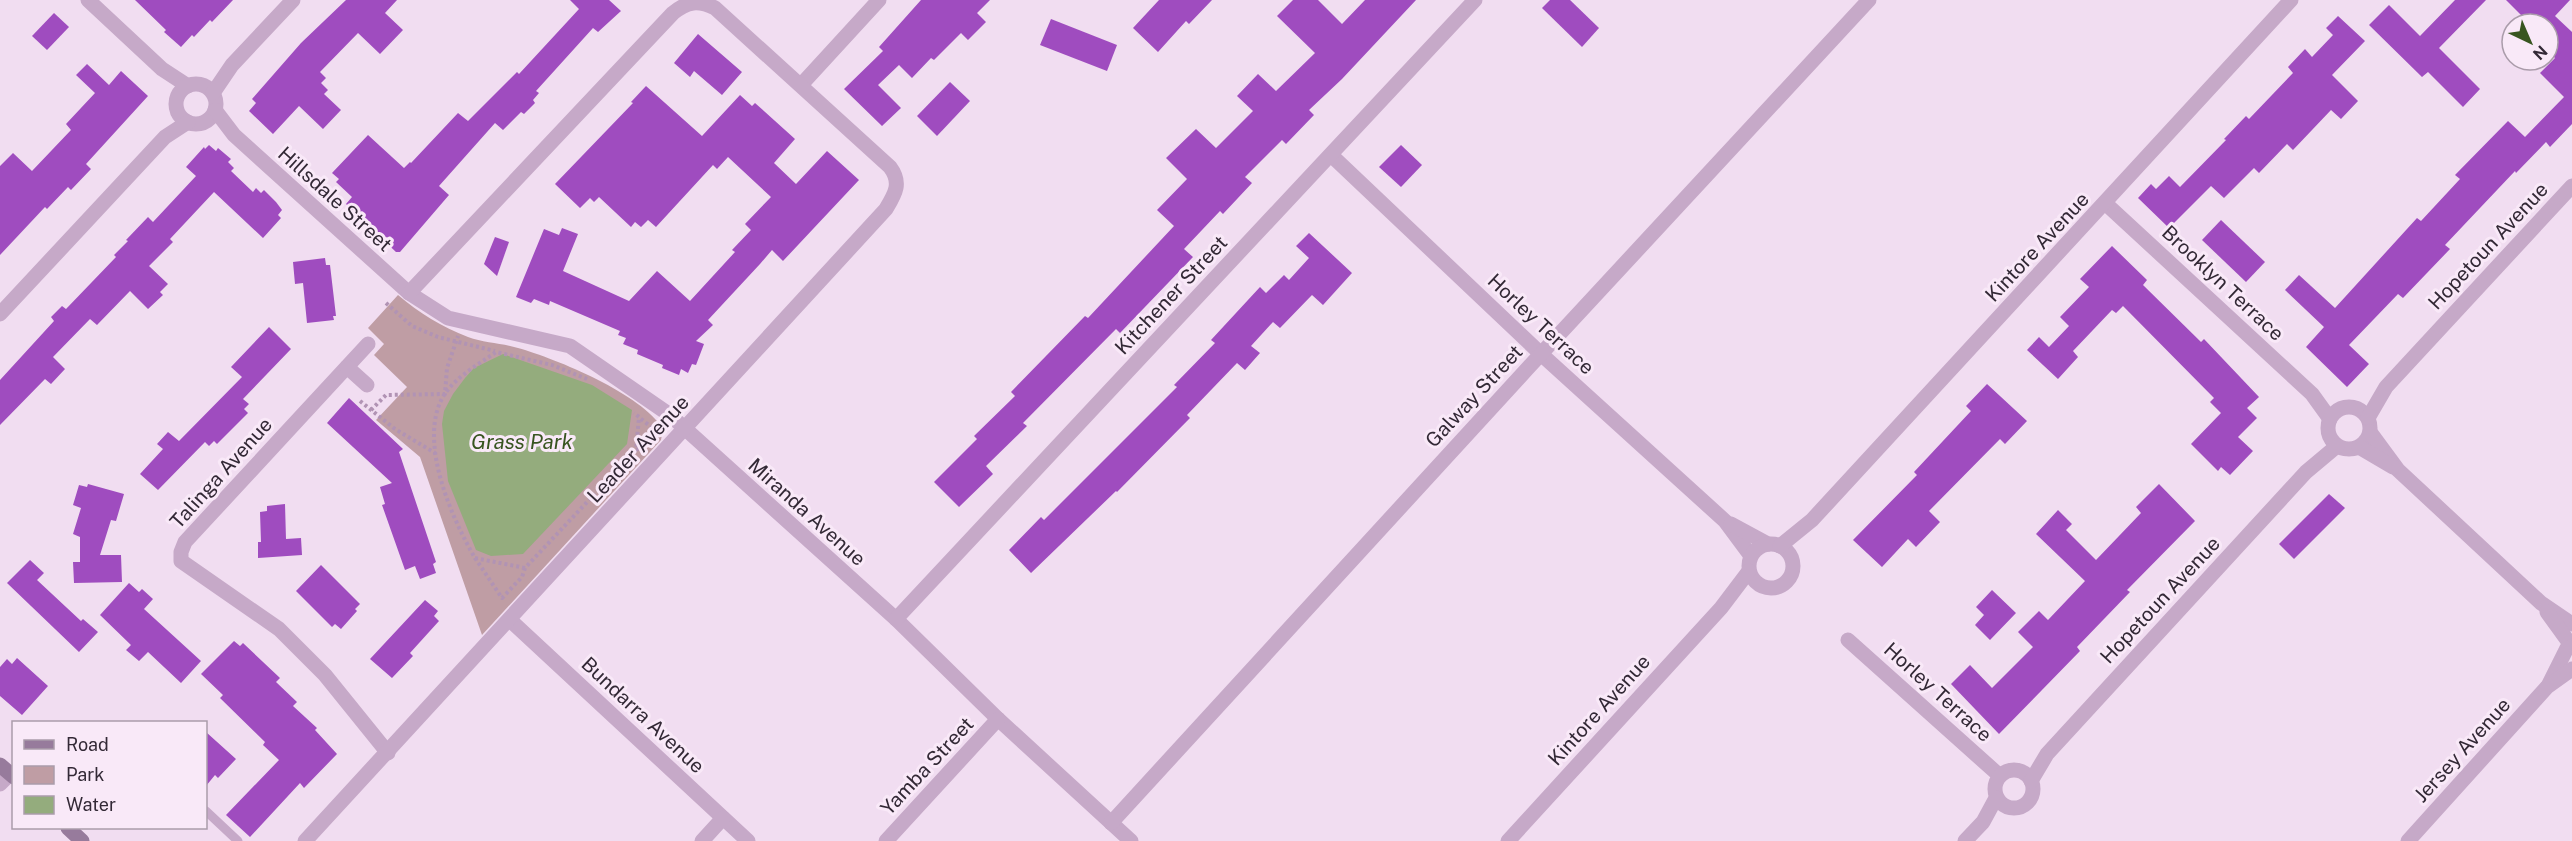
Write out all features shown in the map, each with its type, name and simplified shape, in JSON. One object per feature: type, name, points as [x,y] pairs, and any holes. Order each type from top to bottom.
[{"type":"main road","points":[[69,829],[82,841]]},
{"type":"street","points":[[88,0],[162,69],[195,90],[215,98],[210,116],[183,117]]},
{"type":"street","points":[[0,314],[183,117],[195,90],[231,65],[293,0]]},
{"type":"street","name":"Leader Avenue","points":[[305,841],[886,209],[897,187],[897,176],[890,167],[715,8],[695,0],[684,5],[408,293]]},
{"type":"street","points":[[801,85],[879,0]]},
{"type":"street","name":"Kitchener Street","points":[[896,619],[1475,0]]},
{"type":"street","name":"Galway Street","points":[[1111,823],[1869,0]]},
{"type":"street","name":"Kintore Avenue","points":[[1779,548],[1812,520],[2291,0]]},
{"type":"street","name":"Hillsdale Street","points":[[210,116],[234,135],[408,293]]},
{"type":"street","name":"Horley Terrace","points":[[1331,155],[1541,354],[1725,521],[1779,548]]},
{"type":"street","name":"Hopetoun Avenue","points":[[2026,776],[2306,472],[2338,423],[2386,387],[2572,186]]},
{"type":"street","name":"Brooklyn Terrace","points":[[2105,203],[2312,394],[2338,423],[2364,412],[2369,425]]},
{"type":"street","name":"Miranda Avenue","points":[[408,293],[448,318],[570,346],[670,415],[896,619],[998,719],[1131,841]]},
{"type":"street","name":"Talinga Avenue","points":[[368,344],[185,542],[181,552],[182,561],[279,629],[325,675],[388,753]]},
{"type":"street","points":[[347,367],[367,386]]},
{"type":"street","name":"Hopetoun Avenue","points":[[2359,447],[2365,443],[2369,425],[2386,387]]},
{"type":"street","points":[[2338,423],[2344,449],[2359,447],[2398,470],[2541,603],[2572,624]]},
{"type":"street","points":[[2369,425],[2398,470]]},
{"type":"street","name":"Horley Terrace","points":[[1725,521],[1753,570]]},
{"type":"street","points":[[1760,546],[1779,548],[1793,570],[1788,581],[1774,588],[1753,570],[1760,546]]},
{"type":"street","name":"Kintore Avenue","points":[[1508,841],[1753,570]]},
{"type":"street","points":[[2541,603],[2570,645]]},
{"type":"street","name":"Bundarra Avenue","points":[[510,620],[748,841]]},
{"type":"street","name":"Horley Terrace","points":[[1848,640],[2000,776]]},
{"type":"street","name":"Jersey Avenue","points":[[2547,687],[2570,645]]},
{"type":"street","name":"Jersey Avenue","points":[[2408,841],[2547,687],[2572,669]]},
{"type":"street","name":"Yamba Street","points":[[886,841],[998,719]]},
{"type":"street","points":[[2013,770],[2026,776],[2032,796],[2028,802],[2015,808],[2002,803],[1996,783],[2000,776],[2013,770]]},
{"type":"street","points":[[1965,841],[2002,803]]},
{"type":"street","points":[[702,841],[723,818]]},
{"type":"lane","points":[[207,812],[238,841]]},
{"type":"path","points":[[463,321],[447,368],[445,394],[434,421],[436,453],[445,493],[457,528],[502,598],[522,577],[525,568],[655,430],[632,411]]},
{"type":"path","points":[[371,410],[386,395],[445,394],[463,374],[496,352],[552,365],[592,382]]},
{"type":"path","points":[[356,397],[395,429],[436,453]]},
{"type":"path","points":[[636,450],[639,417]]},
{"type":"path","points":[[475,558],[525,568]]},
{"type":"green space","points":[[398,295],[431,319],[458,333],[535,353],[597,380],[637,403],[663,429],[661,440],[482,635],[420,457],[376,420],[407,387],[374,355],[384,344],[368,328]]},
{"type":"water","name":"Grass Park","points":[[503,354],[592,385],[632,410],[627,444],[523,554],[491,556],[476,550],[448,481],[442,424],[444,411],[465,378],[474,368]]},
{"type":"building","points":[[135,0],[233,0],[212,22],[210,20],[181,47]]},
{"type":"building","points":[[346,0],[397,0],[385,13],[403,30],[380,54],[358,33],[320,72],[326,78],[321,83],[328,90],[324,94],[341,110],[323,129],[299,106],[273,134],[249,111],[256,103],[252,99],[301,43]]},
{"type":"building","points":[[570,0],[609,0],[621,11],[598,32],[593,28],[536,91],[539,93],[533,100],[535,103],[524,114],[521,112],[503,130],[495,123],[439,186],[449,195],[400,252],[396,252],[346,204],[352,197],[336,182],[339,179],[332,173],[368,135],[404,168],[411,163],[458,113],[468,121],[517,72],[519,74],[579,9]]},
{"type":"building","points":[[921,0],[990,0],[977,13],[986,22],[968,40],[961,33],[934,60],[931,58],[912,78],[899,65],[878,85],[901,108],[882,126],[844,89],[883,51],[879,47]]},
{"type":"building","points":[[1159,0],[1212,0],[1189,24],[1186,21],[1158,52],[1133,28]]},
{"type":"building","points":[[1293,0],[1318,0],[1342,24],[1365,0],[1416,0],[1342,79],[1309,110],[1314,115],[1286,144],[1282,140],[1245,177],[1252,183],[1223,214],[1220,211],[1184,249],[1193,257],[1120,333],[1116,329],[1023,423],[1027,426],[986,466],[993,474],[959,507],[934,482],[977,439],[974,436],[1015,396],[1011,392],[1085,316],[1088,318],[1174,226],[1157,210],[1187,179],[1166,158],[1196,129],[1216,148],[1253,111],[1237,96],[1258,74],[1276,91],[1315,53],[1277,16]]},
{"type":"building","points":[[1550,0],[1570,0],[1599,28],[1582,47],[1542,8]]},
{"type":"building","points":[[2455,0],[2486,0],[2439,48],[2480,89],[2463,107],[2428,72],[2422,77],[2369,25],[2389,5],[2420,36]]},
{"type":"building","points":[[2506,0],[2570,0],[2559,12],[2518,12]]},
{"type":"building","points":[[54,13],[69,27],[47,50],[32,36]]},
{"type":"building","points":[[2338,16],[2365,41],[2332,75],[2358,101],[2341,119],[2331,110],[2293,150],[2287,144],[2259,173],[2254,168],[2224,198],[2211,186],[2169,228],[2138,198],[2151,184],[2156,189],[2169,176],[2180,187],[2246,116],[2249,119],[2293,73],[2288,67],[2305,49],[2312,57],[2333,35],[2326,28]]},
{"type":"building","points":[[1051,19],[1117,45],[1107,71],[1040,45]]},
{"type":"building","points":[[2560,21],[2572,32],[2572,124],[2550,147],[2546,142],[2516,173],[2515,171],[2445,245],[2450,249],[2403,298],[2398,294],[2349,345],[2369,364],[2347,387],[2306,347],[2324,327],[2285,290],[2299,275],[2335,308],[2417,218],[2421,221],[2460,179],[2455,175],[2508,121],[2525,137],[2564,97],[2540,73],[2560,72]]},
{"type":"building","points":[[698,34],[742,72],[722,95],[694,71],[690,77],[674,63]]},
{"type":"building","points":[[87,64],[109,85],[121,71],[148,96],[86,164],[91,169],[71,190],[68,187],[47,209],[45,207],[0,255],[0,166],[13,153],[32,171],[71,130],[66,124],[95,93],[76,75]]},
{"type":"building","points":[[950,82],[970,101],[937,136],[917,116]]},
{"type":"building","points":[[646,86],[702,136],[740,95],[752,106],[755,103],[795,139],[774,163],[796,184],[827,151],[859,180],[783,261],[772,250],[708,320],[713,325],[696,341],[704,344],[696,365],[692,364],[688,373],[681,369],[679,375],[662,368],[663,365],[637,354],[638,350],[623,344],[626,338],[618,335],[620,331],[550,301],[549,305],[534,299],[531,303],[516,297],[544,229],[559,235],[562,228],[578,234],[563,271],[629,301],[657,271],[690,301],[735,252],[732,250],[751,230],[745,224],[771,197],[728,157],[717,169],[713,165],[656,227],[648,220],[641,227],[635,222],[631,227],[599,197],[594,202],[590,198],[580,208],[555,184],[633,103],[631,102]]},
{"type":"building","points":[[209,145],[216,151],[218,148],[231,159],[228,162],[234,168],[231,171],[253,192],[256,188],[261,193],[264,190],[276,202],[282,210],[278,215],[281,218],[263,238],[214,192],[170,239],[173,242],[149,266],[168,284],[160,292],[163,295],[148,309],[130,291],[97,325],[90,319],[53,357],[65,369],[51,384],[45,379],[0,425],[0,380],[54,321],[51,317],[62,306],[66,309],[116,257],[114,255],[128,241],[126,240],[148,217],[153,222],[196,176],[186,167],[204,147],[205,149]]},
{"type":"building","points":[[1401,145],[1422,165],[1401,187],[1379,167]]},
{"type":"building","points":[[2221,220],[2265,262],[2246,282],[2202,240]]},
{"type":"building","points":[[1309,233],[1352,273],[1323,305],[1312,295],[1280,328],[1273,322],[1251,346],[1260,353],[1245,370],[1237,363],[1187,415],[1190,418],[1117,492],[1031,573],[1009,550],[1041,517],[1044,520],[1177,387],[1174,385],[1215,343],[1211,340],[1260,287],[1266,293],[1284,275],[1289,280],[1309,258],[1296,246]]},
{"type":"building","points":[[495,237],[509,242],[497,276],[484,264]]},
{"type":"building","points":[[2112,246],[2147,280],[2143,285],[2201,342],[2204,339],[2259,397],[2247,408],[2257,418],[2238,437],[2253,451],[2230,475],[2221,467],[2218,471],[2191,444],[2221,413],[2210,402],[2214,398],[2123,306],[2116,313],[2112,310],[2073,351],[2078,357],[2058,379],[2027,350],[2039,337],[2049,347],[2069,326],[2060,317],[2089,287],[2080,279]]},
{"type":"building","points":[[325,258],[326,265],[330,265],[336,316],[333,316],[334,320],[307,323],[303,283],[295,284],[293,262]]},
{"type":"building","points":[[269,327],[291,349],[243,399],[249,404],[244,409],[248,413],[217,444],[214,441],[209,446],[205,442],[158,490],[140,474],[163,449],[157,444],[168,432],[179,441],[242,377],[231,367]]},
{"type":"building","points":[[1987,384],[2027,421],[2005,444],[2000,439],[1929,511],[1940,522],[1916,547],[1908,539],[1882,567],[1853,540],[1917,475],[1914,472],[1971,411],[1966,406]]},
{"type":"building","points":[[349,398],[403,449],[399,452],[436,562],[433,564],[436,573],[420,579],[415,566],[405,570],[382,505],[385,504],[380,487],[392,483],[327,423]]},
{"type":"building","points":[[88,484],[124,494],[116,521],[111,520],[100,555],[121,555],[122,582],[74,583],[73,562],[80,562],[80,537],[73,534],[81,508],[73,505],[79,485],[87,487]]},
{"type":"building","points":[[2159,484],[2195,521],[2127,590],[2130,592],[2077,647],[2080,651],[1999,734],[1951,684],[1970,665],[1992,688],[2033,647],[2018,632],[2039,611],[2048,620],[2085,581],[2036,534],[2058,510],[2072,524],[2066,530],[2096,560],[2141,513],[2136,507]]},
{"type":"building","points":[[2329,494],[2345,508],[2294,559],[2279,544]]},
{"type":"building","points":[[285,504],[286,539],[301,538],[302,555],[258,558],[258,542],[261,542],[260,512],[267,511],[267,506]]},
{"type":"building","points":[[30,560],[44,573],[37,580],[81,621],[83,619],[98,632],[79,652],[7,583]]},
{"type":"building","points":[[321,565],[360,604],[355,609],[357,611],[341,629],[335,624],[332,627],[296,591]]},
{"type":"building","points":[[129,583],[139,592],[142,589],[153,599],[144,609],[201,661],[181,683],[148,652],[139,661],[126,650],[131,645],[100,615]]},
{"type":"building","points":[[1992,590],[2016,613],[1990,640],[1975,625],[1984,615],[1976,607]]},
{"type":"building","points":[[425,600],[438,611],[434,616],[439,621],[410,653],[413,656],[392,678],[370,659]]},
{"type":"building","points":[[234,641],[240,646],[243,643],[280,678],[276,682],[297,702],[293,706],[317,728],[315,730],[337,754],[304,788],[300,783],[250,837],[226,815],[279,760],[263,745],[265,742],[220,698],[223,695],[201,674]]},
{"type":"building","points":[[17,658],[48,686],[22,715],[0,696],[0,667],[7,659],[12,664]]},
{"type":"building","points":[[207,733],[236,759],[218,778],[215,775],[207,785]]}]
